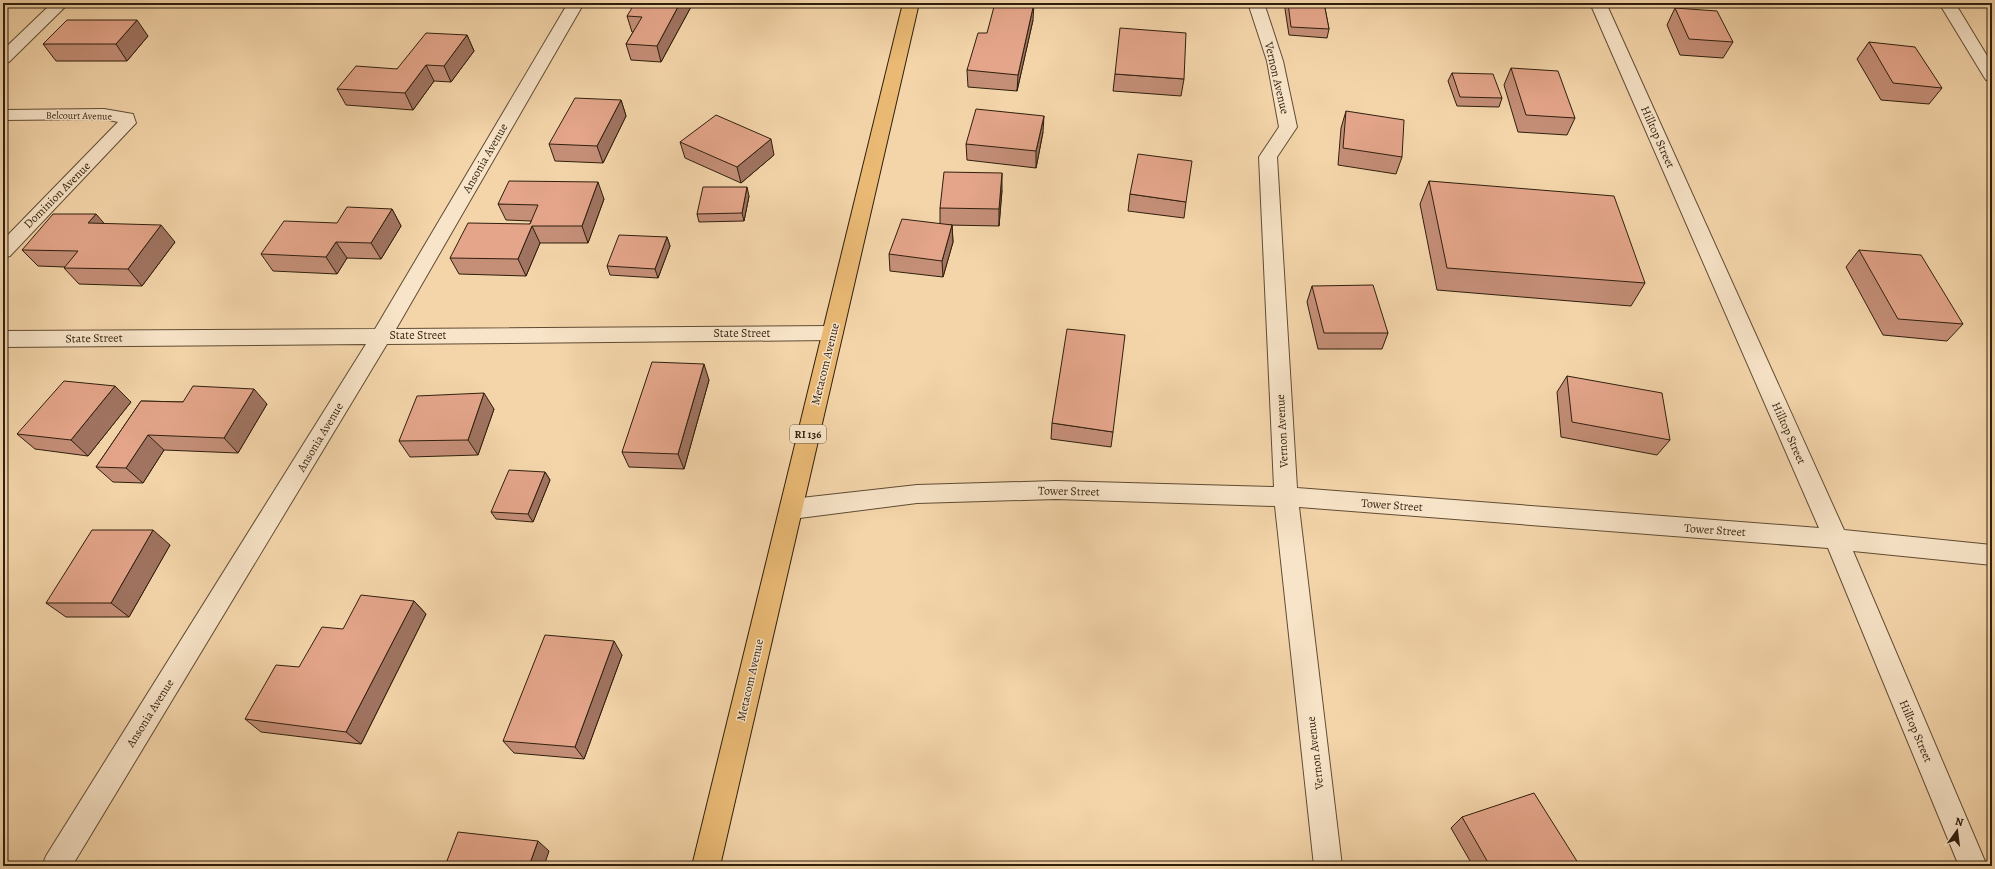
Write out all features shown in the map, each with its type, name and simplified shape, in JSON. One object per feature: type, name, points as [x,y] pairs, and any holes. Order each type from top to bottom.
[{"type":"main road","name":"Metacom Avenue","points":[[706,866],[911,3]]},
{"type":"street","points":[[3,59],[62,3]]},
{"type":"street","name":"Ansonia Avenue","points":[[56,866],[382,335],[576,3]]},
{"type":"street","name":"Vernon Avenue","points":[[1256,3],[1275,61],[1288,127],[1268,157],[1286,497],[1328,866]]},
{"type":"street","name":"Hilltop Street","points":[[1598,3],[1836,539],[1973,866]]},
{"type":"street","points":[[1947,3],[1992,77]]},
{"type":"street","name":"Belcourt Avenue","points":[[3,115],[104,114],[126,118],[127,123],[112,140]]},
{"type":"street","name":"Dominion Avenue","points":[[3,251],[112,140]]},
{"type":"street","name":"State Street","points":[[3,339],[382,335],[833,333]]},
{"type":"street","name":"Tower Street","points":[[792,509],[917,494],[1056,490],[1286,497],[1836,539],[1992,555]]},
{"type":"building","points":[[635,3],[680,3],[657,46],[626,44],[642,17],[627,16]]},
{"type":"building","points":[[995,3],[1034,3],[1018,75],[967,70],[978,33],[987,33]]},
{"type":"building","points":[[1288,3],[1324,3],[1329,29],[1291,27]]},
{"type":"building","points":[[1675,8],[1717,11],[1733,42],[1689,39]]},
{"type":"building","points":[[67,20],[137,20],[116,44],[43,44]]},
{"type":"building","points":[[1120,28],[1186,33],[1184,79],[1115,74]]},
{"type":"building","points":[[426,33],[467,35],[444,66],[426,65],[405,93],[337,89],[356,66],[397,69]]},
{"type":"building","points":[[1869,42],[1915,47],[1942,88],[1893,83]]},
{"type":"building","points":[[1511,68],[1558,71],[1575,118],[1526,115]]},
{"type":"building","points":[[1452,73],[1493,74],[1502,98],[1460,97]]},
{"type":"building","points":[[575,98],[621,100],[597,146],[549,144]]},
{"type":"building","points":[[976,109],[1044,116],[1036,151],[966,144]]},
{"type":"building","points":[[1346,111],[1404,120],[1402,157],[1343,148]]},
{"type":"building","points":[[716,115],[771,139],[737,167],[680,142]]},
{"type":"building","points":[[1138,154],[1192,161],[1186,202],[1130,194]]},
{"type":"building","points":[[944,172],[1002,173],[999,209],[940,208]]},
{"type":"building","points":[[509,181],[598,182],[582,226],[532,226],[518,259],[450,258],[468,223],[530,224],[538,205],[498,204]]},
{"type":"building","points":[[1429,181],[1614,196],[1645,283],[1447,268]]},
{"type":"building","points":[[703,187],[747,187],[742,213],[697,214]]},
{"type":"building","points":[[347,207],[392,209],[371,243],[336,242],[326,257],[261,254],[284,221],[337,223]]},
{"type":"building","points":[[53,214],[96,214],[88,223],[161,225],[128,269],[64,268],[78,251],[22,250]]},
{"type":"building","points":[[902,219],[952,225],[942,261],[889,254]]},
{"type":"building","points":[[619,235],[667,237],[655,269],[607,266]]},
{"type":"building","points":[[1859,250],[1921,255],[1963,324],[1898,319]]},
{"type":"building","points":[[1373,285],[1388,333],[1324,333],[1312,286]]},
{"type":"building","points":[[1067,329],[1125,335],[1113,432],[1052,423]]},
{"type":"building","points":[[652,362],[704,364],[678,454],[622,452]]},
{"type":"building","points":[[1567,376],[1662,393],[1670,440],[1572,422]]},
{"type":"building","points":[[64,381],[115,386],[71,440],[17,434]]},
{"type":"building","points":[[193,386],[254,389],[224,438],[148,435],[126,468],[96,467],[141,401],[183,402]]},
{"type":"building","points":[[484,393],[468,440],[399,441],[417,396]]},
{"type":"building","points":[[509,470],[545,472],[528,514],[491,512]]},
{"type":"building","points":[[92,530],[153,530],[111,603],[46,603]]},
{"type":"building","points":[[361,595],[414,601],[346,732],[245,719],[276,665],[299,667],[322,627],[343,629]]},
{"type":"building","points":[[545,635],[614,641],[575,747],[503,741]]},
{"type":"building","points":[[1534,793],[1580,866],[1490,866],[1462,817]]},
{"type":"building","points":[[458,832],[538,841],[529,866],[445,866]]}]
